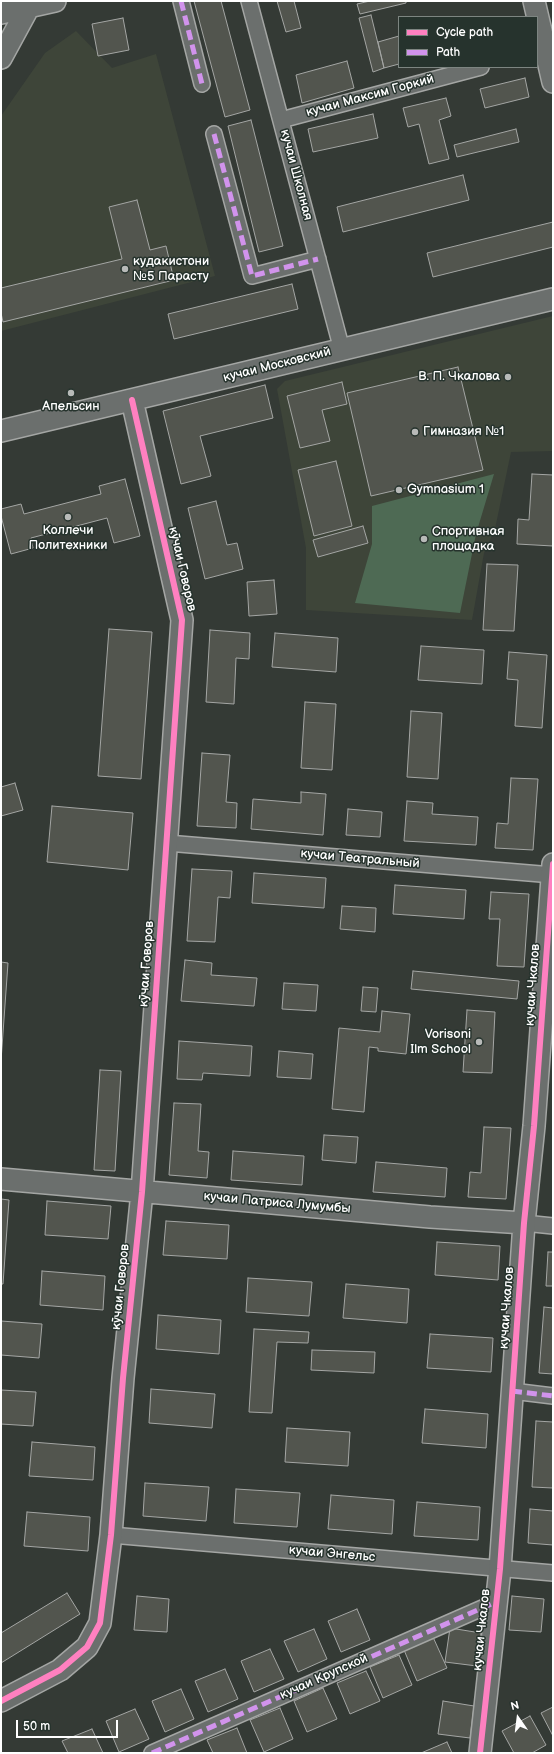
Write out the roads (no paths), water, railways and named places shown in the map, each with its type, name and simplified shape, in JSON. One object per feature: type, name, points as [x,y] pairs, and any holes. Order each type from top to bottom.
[{"type":"street","points":[[1,13],[31,4],[55,1]]},
{"type":"street","points":[[180,1],[202,84]]},
{"type":"street","name":"кучаи Школная","points":[[250,1],[342,350]]},
{"type":"street","points":[[534,1],[537,16]]},
{"type":"street","points":[[1,58],[31,4]]},
{"type":"street","points":[[538,19],[553,82]]},
{"type":"street","name":"кучаи Максим Горкий","points":[[281,120],[477,68]]},
{"type":"street","points":[[214,134],[252,276],[318,259]]},
{"type":"street","name":"кучаи Московский","points":[[1,432],[553,299]]},
{"type":"street","name":"кӯчаи Говоров","points":[[1,1701],[60,1670],[87,1646],[100,1623],[111,1535],[123,1378],[142,1192],[182,620],[132,400]]},
{"type":"street","name":"кучаи Театральный","points":[[166,843],[553,871]]},
{"type":"street","name":"кучаи Чкалов","points":[[480,1753],[500,1569],[524,1223],[534,1126],[553,871]]},
{"type":"street","name":"кучаи Патриса Лумумбы","points":[[1,1179],[430,1217],[553,1226]]},
{"type":"street","points":[[512,1391],[553,1396]]},
{"type":"street","name":"кучаи Энгельс","points":[[111,1535],[553,1573]]},
{"type":"street","name":"кучаи Крупской","points":[[152,1753],[496,1602]]},
{"type":"place","name":"кудакистони №5 Парасту","points":[[125,269]]},
{"type":"place","name":"В. П. Чкалова","points":[[508,377]]},
{"type":"place","name":"Апельсин","points":[[71,393]]},
{"type":"place","name":"Гимназия №1","points":[[415,432]]},
{"type":"place","name":"Gymnasium 1","points":[[399,490]]},
{"type":"place","name":"Коллечи Политехники","points":[[68,517]]},
{"type":"place","name":"Спортивная площадка","points":[[424,539]]},
{"type":"place","name":"Vorisoni Ilm School","points":[[479,1042]]}]
